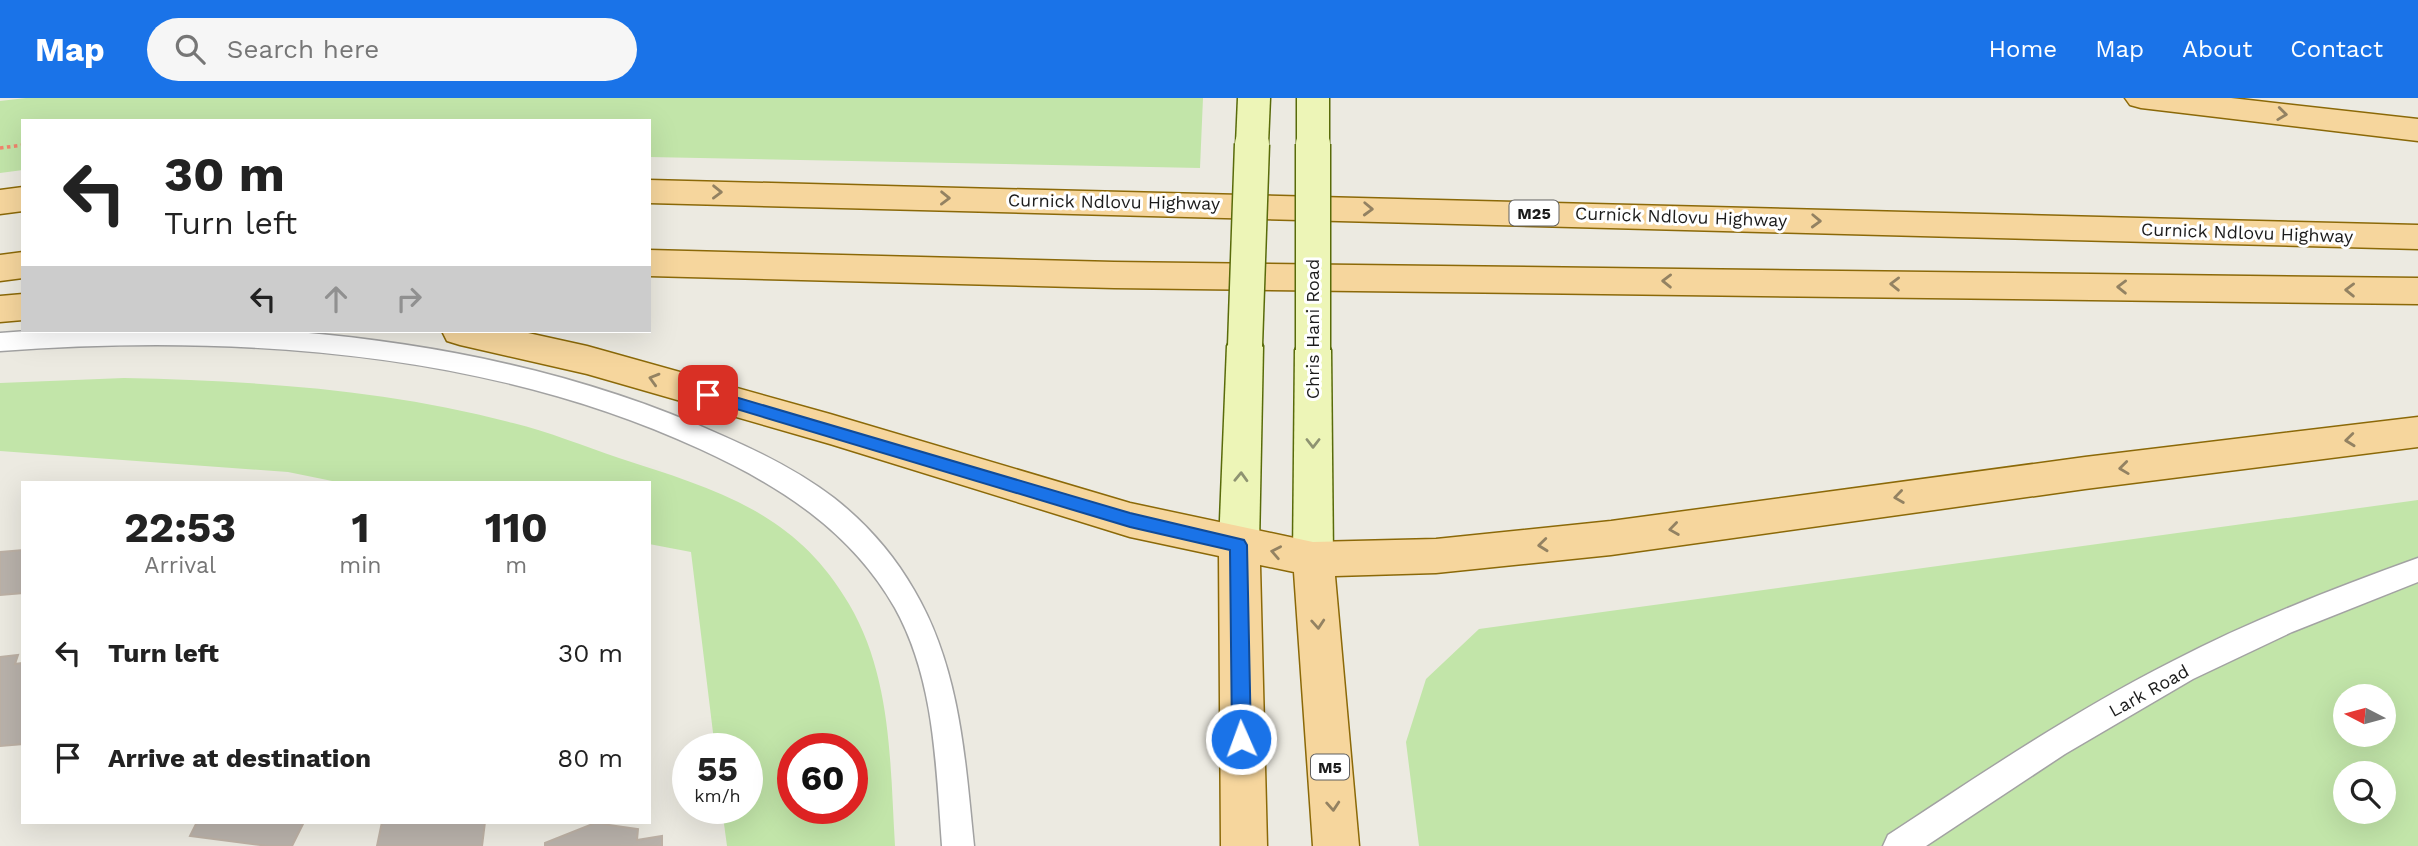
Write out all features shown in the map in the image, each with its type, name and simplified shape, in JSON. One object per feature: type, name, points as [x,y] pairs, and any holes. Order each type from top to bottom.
[{"type":"main road","points":[[1244,846],[1238,545],[1254,98]]},
{"type":"main road","name":"Chris Hani Road","points":[[1313,98],[1313,559]]},
{"type":"main road","points":[[2141,98],[2418,130]]},
{"type":"main road","name":"Curnick Ndlovu Highway","points":[[651,191],[2418,237]]},
{"type":"main road","points":[[0,202],[21,199]]},
{"type":"main road","points":[[651,263],[1114,275],[2418,291]]},
{"type":"main road","points":[[0,268],[21,265]]},
{"type":"main road","points":[[0,309],[21,307]]},
{"type":"main road","points":[[469,333],[587,360],[830,429],[1130,520],[1313,559],[1436,556],[1611,538],[2058,476],[2418,432]]},
{"type":"main road","name":"M5","points":[[1313,559],[1336,846]]},
{"type":"lane","points":[[0,342],[102,336],[231,337],[356,348],[427,359],[507,375],[667,422],[774,473],[812,497],[872,555],[905,599],[923,636],[938,682],[958,846]]},
{"type":"lane","name":"Lark Road","points":[[1899,846],[2020,766],[2151,687],[2298,615],[2418,570]]},
{"type":"path","points":[[0,148],[21,145]]},
{"type":"green space","points":[[26,98],[1203,98],[1200,168],[651,157],[651,119],[21,119],[21,170],[0,173],[0,101]]},
{"type":"green space","points":[[124,378],[222,382],[320,389],[417,402],[465,411],[540,431],[687,481],[749,508],[778,525],[804,546],[828,572],[863,632],[874,661],[886,722],[895,846],[727,846],[724,824],[763,824],[763,733],[713,733],[691,552],[651,544],[651,481],[332,481],[288,472],[0,451],[0,383]]},
{"type":"green space","points":[[2418,500],[2418,846],[1419,846],[1406,742],[1426,679],[1479,629]]},
{"type":"building","points":[[21,550],[21,593],[0,595],[0,552]]},
{"type":"building","points":[[18,655],[15,664],[21,663],[21,744],[0,746],[0,657]]},
{"type":"building","points":[[196,824],[303,824],[292,846],[268,846],[190,836]]},
{"type":"building","points":[[382,824],[485,824],[482,846],[377,846]]},
{"type":"building","points":[[592,824],[638,829],[637,840],[662,836],[662,846],[545,846],[545,843]]},
{"type":"route","points":[[708,395],[1130,520],[1238,545],[1241,739]]}]
